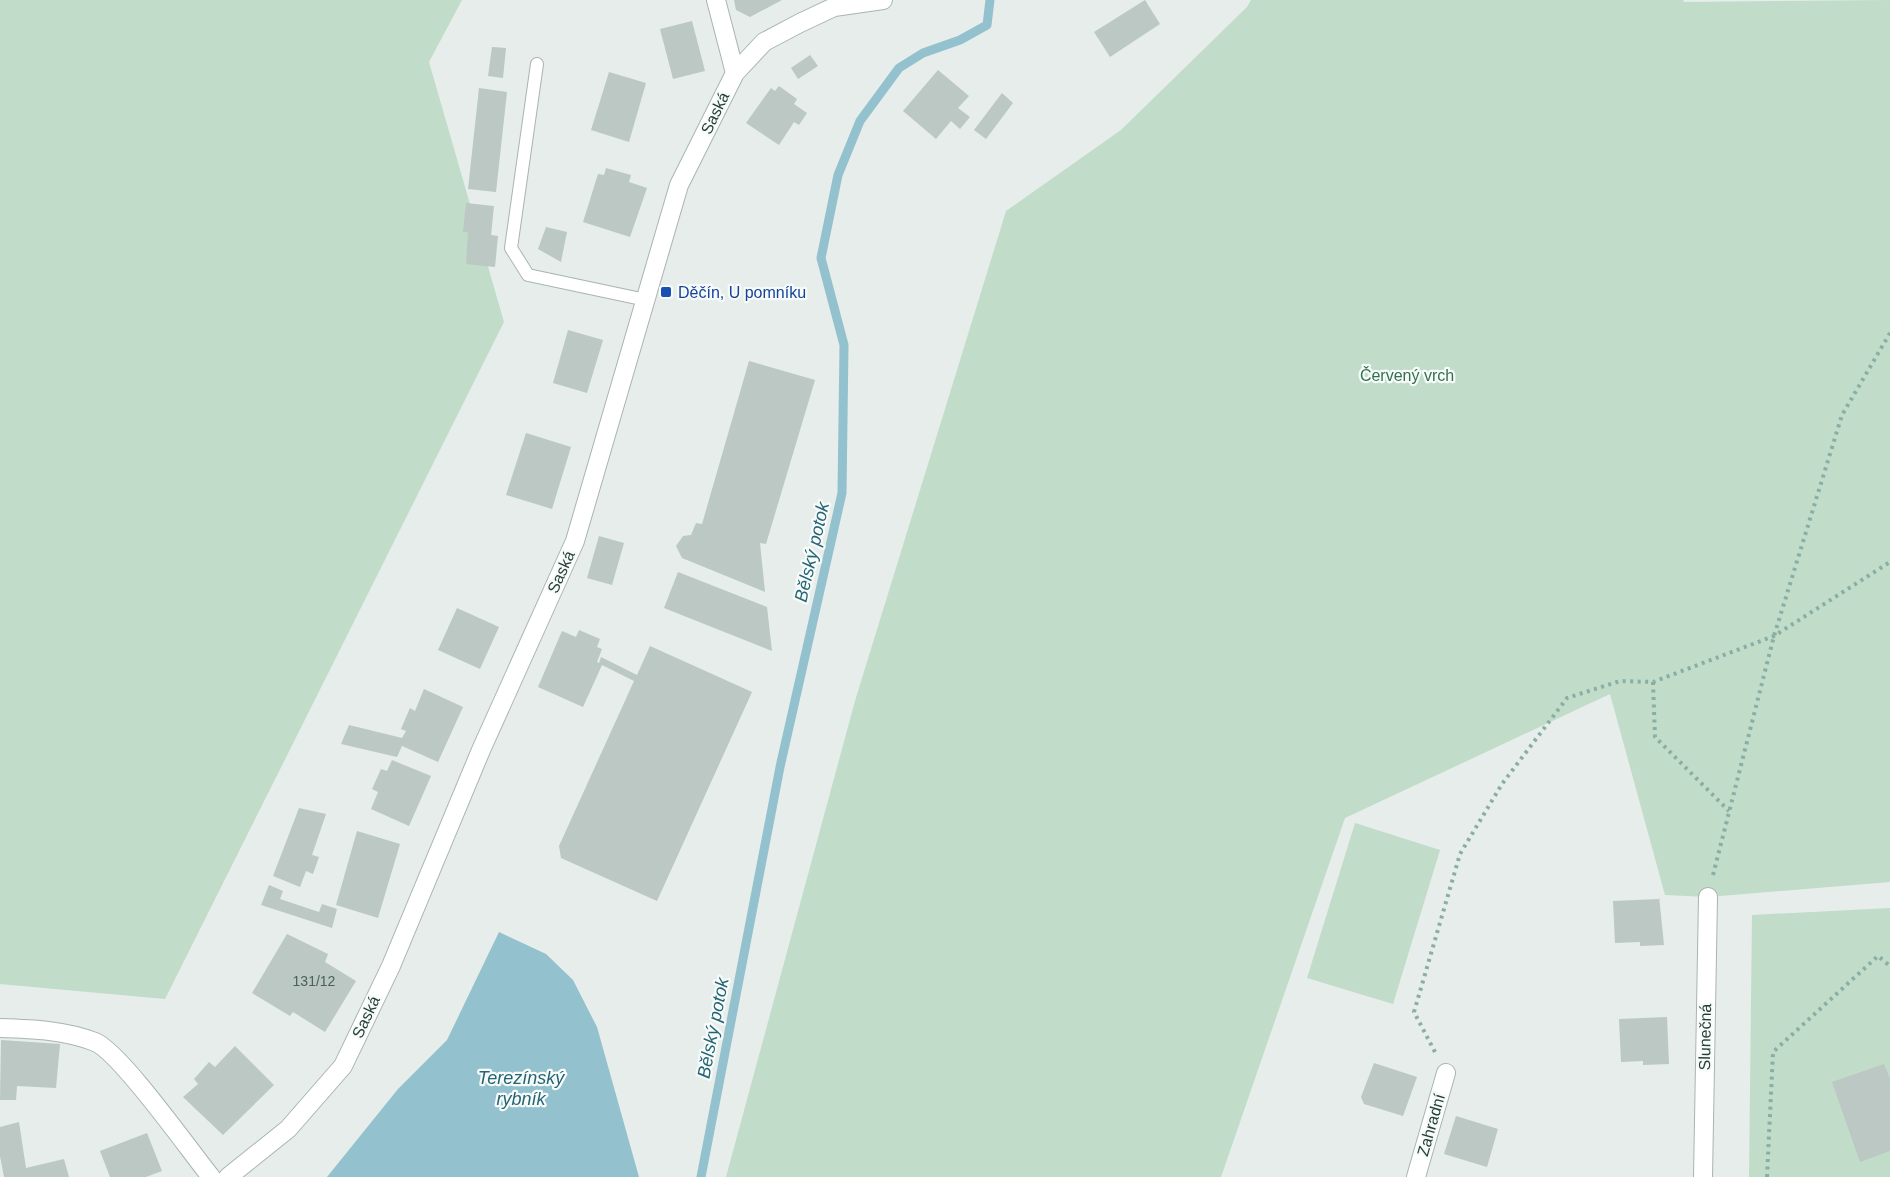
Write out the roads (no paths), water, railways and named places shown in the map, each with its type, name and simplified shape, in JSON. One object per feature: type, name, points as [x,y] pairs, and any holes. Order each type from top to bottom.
[{"type":"street","points":[[716,0],[735,73]]},
{"type":"street","name":"Saská","points":[[228,1177],[288,1129],[343,1066],[362,1026],[575,541],[679,185],[735,73],[764,42],[800,23],[834,7],[883,0]]},
{"type":"street","name":"Slunečná","points":[[1703,1177],[1708,897]]},
{"type":"street","points":[[0,1028],[50,1030],[97,1042],[131,1075],[211,1177]]},
{"type":"street","name":"Zahradní","points":[[1416,1177],[1446,1073]]},
{"type":"lane","points":[[537,64],[511,248],[528,275],[646,300]]},
{"type":"water","name":"Terezínský rybník","points":[[499,932],[546,954],[573,980],[597,1027],[639,1177],[327,1177],[398,1089],[447,1040]]},
{"type":"waterway","name":"Bělský potok","points":[[701,1177],[780,767],[842,493],[844,345],[821,258],[838,175],[860,121],[899,68],[923,53],[960,40],[987,25],[990,0]]},
{"type":"place","name":"Děčín, U pomníku","points":[[666,292]]},
{"type":"park label","name":"Červený vrch","points":[[1407,375]]}]
